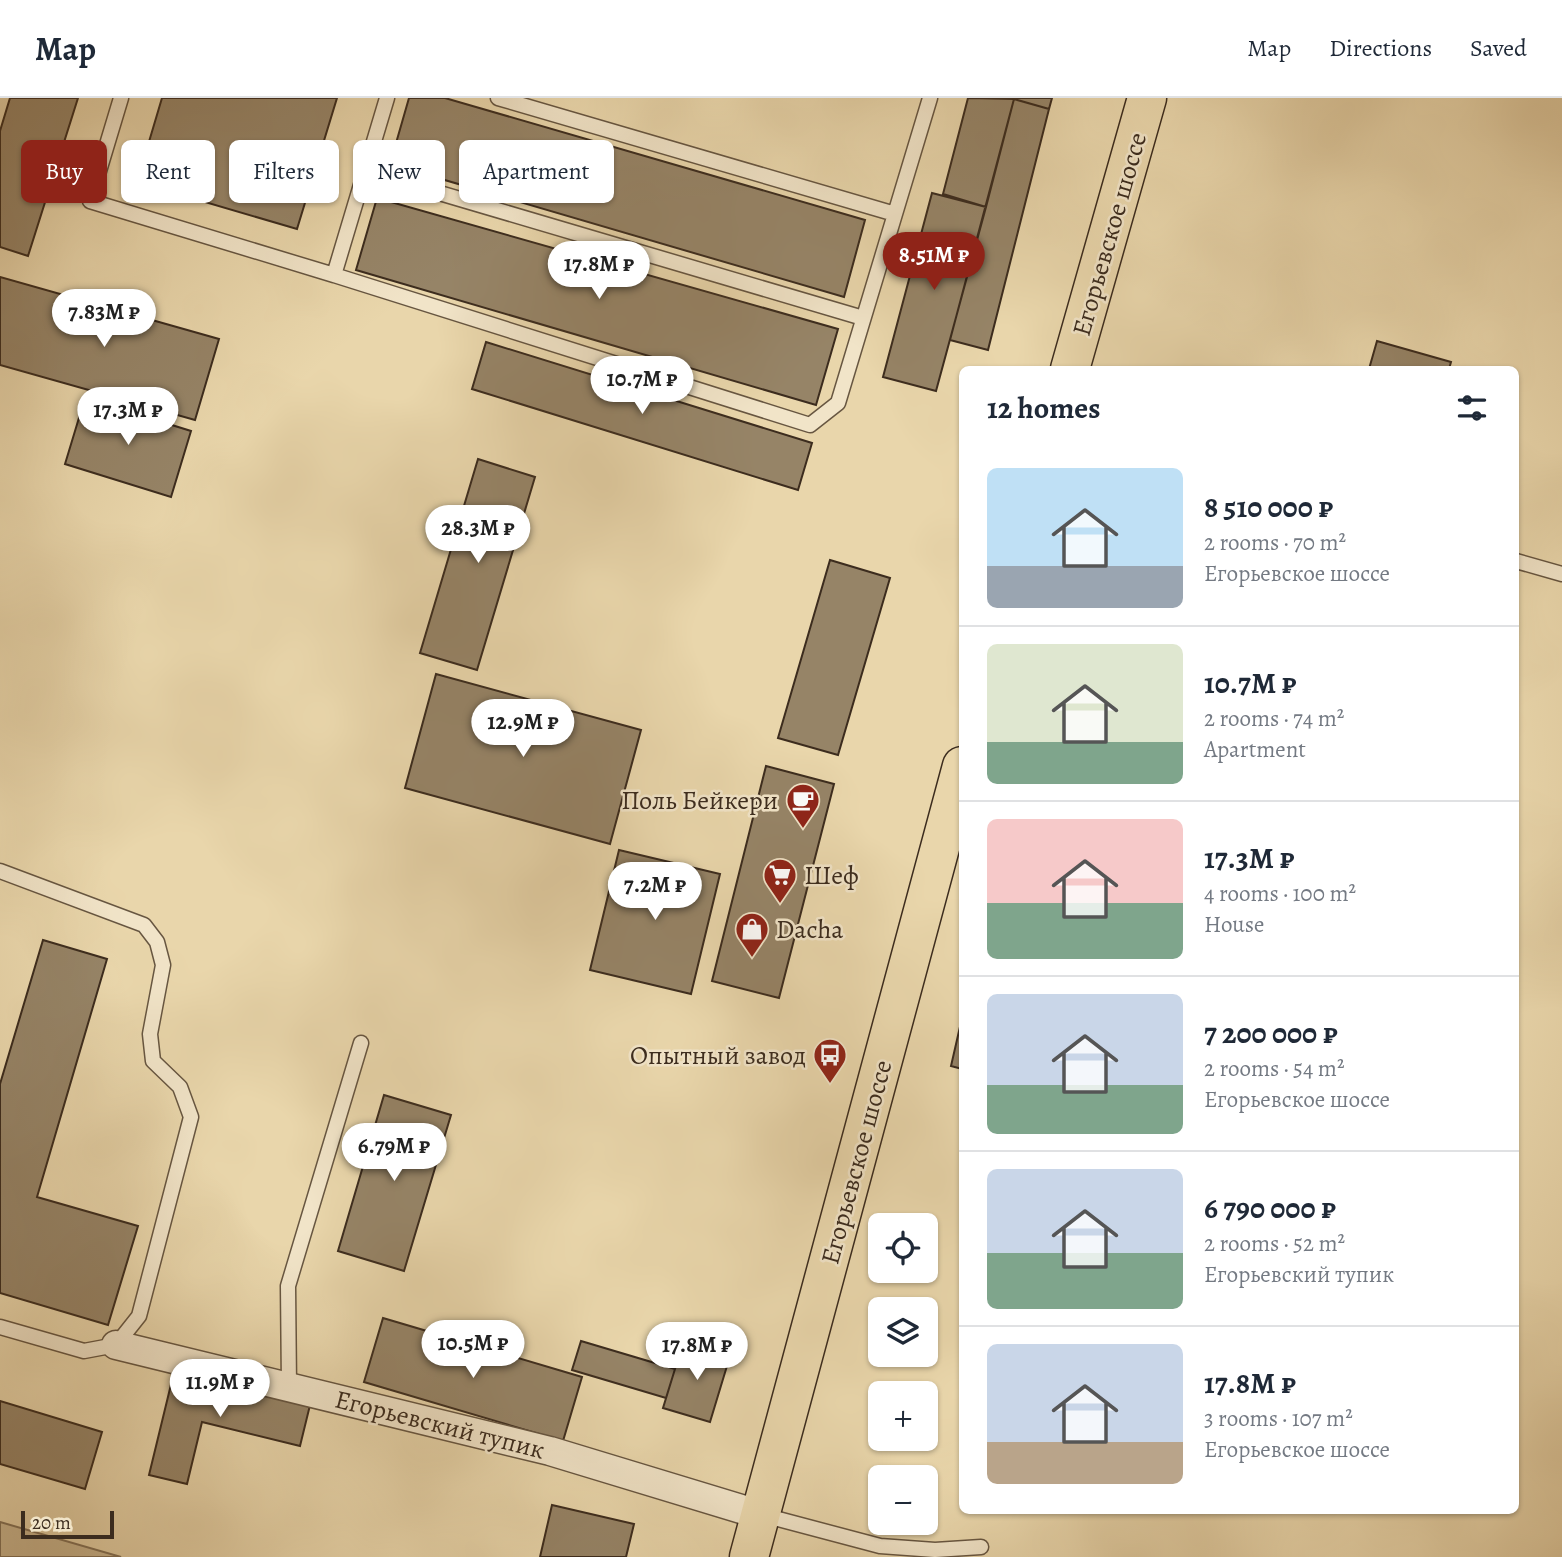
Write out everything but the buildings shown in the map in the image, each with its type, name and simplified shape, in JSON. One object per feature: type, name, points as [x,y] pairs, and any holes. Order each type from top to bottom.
[{"type":"main road","name":"Егорьевское шоссе","points":[[1071,366],[1147,98]]},
{"type":"main road","name":"Егорьевское шоссе","points":[[749,1557],[959,777]]},
{"type":"street","name":"Егорьевский тупик","points":[[116,1345],[550,1451],[761,1515]]},
{"type":"lane","points":[[121,98],[90,201],[810,425],[838,403],[930,98]]},
{"type":"lane","points":[[374,140],[387,98]]},
{"type":"lane","points":[[498,98],[895,214]]},
{"type":"lane","points":[[445,195],[863,318]]},
{"type":"lane","points":[[334,275],[355,203]]},
{"type":"lane","points":[[1519,562],[1562,574]]},
{"type":"lane","points":[[0,871],[144,925],[158,942],[163,965],[150,1034],[153,1061],[180,1087],[191,1117],[139,1316],[116,1345],[84,1351],[0,1327]]},
{"type":"lane","points":[[289,1387],[288,1286],[361,1042]]},
{"type":"lane","points":[[761,1515],[880,1546],[935,1549],[981,1547]]},
{"type":"shaded area","points":[[0,1522],[121,1557],[0,1557]]},
{"type":"place","name":"Поль Бейкери","points":[[803,830]]},
{"type":"place","name":"Шеф","points":[[780,905]]},
{"type":"place","name":"Dacha","points":[[752,959]]},
{"type":"place","name":"Опытный завод","points":[[830,1085]]}]
